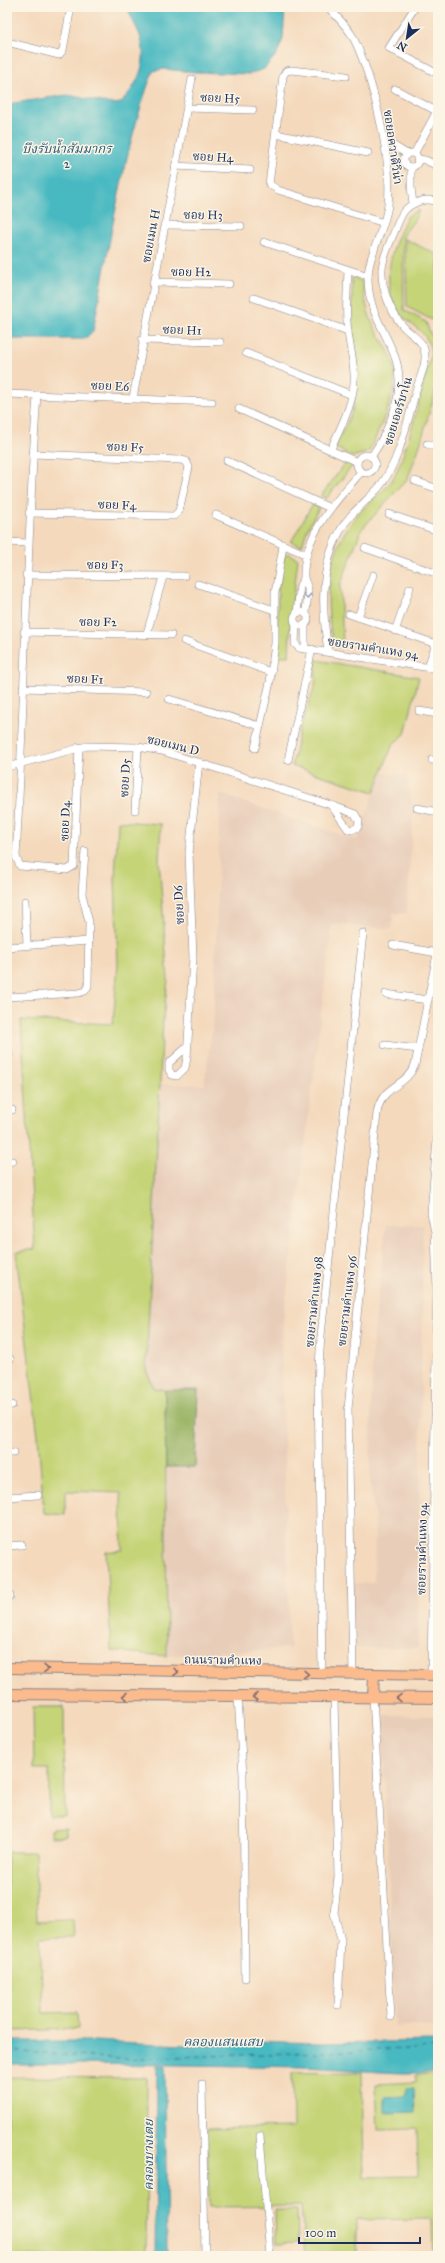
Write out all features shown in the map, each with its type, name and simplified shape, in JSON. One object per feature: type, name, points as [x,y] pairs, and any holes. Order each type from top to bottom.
[{"type":"main road","name":"ถนนรามคำแหง","points":[[7,1668],[353,1675],[435,1675]]},
{"type":"main road","points":[[373,1697],[374,1675]]},
{"type":"main road","points":[[7,1694],[438,1698]]},
{"type":"street","points":[[7,42],[58,55],[63,50],[72,7]]},
{"type":"street","name":"ซอยอควาดิวิน่า","points":[[304,579],[308,588],[306,614],[308,620],[305,624],[309,649],[295,644],[296,624],[293,620],[297,613],[300,585],[304,579],[307,555],[313,538],[330,508],[361,472],[367,473],[373,470],[375,465],[372,457],[390,420],[397,396],[399,376],[396,360],[377,321],[370,299],[368,276],[384,223],[388,204],[386,161],[370,82],[352,36],[328,7]]},
{"type":"street","points":[[415,7],[389,48],[438,74]]},
{"type":"street","points":[[346,76],[291,70],[286,71],[283,76],[269,180],[272,188],[384,223]]},
{"type":"street","name":"ซอยเมน H","points":[[133,398],[142,340],[192,79]]},
{"type":"street","points":[[395,89],[437,111],[413,155],[415,165],[411,167],[411,187],[413,204],[425,200],[438,202]]},
{"type":"street","name":"ซอย H5","points":[[187,108],[253,110]]},
{"type":"street","points":[[276,134],[368,153]]},
{"type":"street","points":[[394,146],[438,166]]},
{"type":"street","points":[[411,167],[404,162],[404,157],[413,155]]},
{"type":"street","name":"ซอย H4","points":[[175,166],[250,170]]},
{"type":"street","name":"ซอยเออร์บาโน","points":[[328,652],[322,598],[324,576],[332,549],[350,514],[379,486],[388,474],[410,413],[425,359],[422,343],[403,326],[392,311],[385,293],[382,270],[387,251],[402,214],[413,204]]},
{"type":"street","name":"ซอย H3","points":[[164,225],[241,226]]},
{"type":"street","points":[[264,242],[348,271],[368,276]]},
{"type":"street","points":[[331,449],[352,395],[354,367],[346,309],[348,271]]},
{"type":"street","name":"ซอย H2","points":[[153,282],[229,284]]},
{"type":"street","points":[[254,298],[348,331]]},
{"type":"street","name":"ซอย H1","points":[[142,340],[220,342]]},
{"type":"street","points":[[246,353],[352,395]]},
{"type":"street","name":"ซอย E6","points":[[7,394],[212,402]]},
{"type":"street","points":[[22,762],[27,543],[37,395]]},
{"type":"street","points":[[239,408],[357,462]]},
{"type":"street","points":[[427,444],[438,447]]},
{"type":"street","name":"ซอย F5","points":[[33,454],[186,461],[189,467],[184,489]]},
{"type":"street","points":[[357,462],[363,456],[372,457]]},
{"type":"street","points":[[227,461],[330,508]]},
{"type":"street","points":[[357,462],[358,468],[361,472]]},
{"type":"street","points":[[416,480],[438,489]]},
{"type":"street","name":"ซอย F4","points":[[29,513],[168,518],[174,516],[179,511],[184,489]]},
{"type":"street","points":[[388,514],[438,532]]},
{"type":"street","points":[[216,515],[283,546],[307,555]]},
{"type":"street","points":[[7,542],[27,543]]},
{"type":"street","points":[[255,748],[271,672],[275,643],[274,610],[277,574],[283,546]]},
{"type":"street","points":[[365,548],[438,574]]},
{"type":"street","name":"ซอย F3","points":[[26,575],[184,576]]},
{"type":"street","points":[[358,617],[373,575]]},
{"type":"street","points":[[147,634],[163,577]]},
{"type":"street","points":[[198,584],[274,610]]},
{"type":"street","points":[[395,631],[410,588]]},
{"type":"street","points":[[297,613],[301,612],[306,614]]},
{"type":"street","points":[[349,614],[395,631],[437,641],[428,667]]},
{"type":"street","points":[[296,624],[300,626],[305,624]]},
{"type":"street","name":"ซอย F2","points":[[24,632],[171,635]]},
{"type":"street","points":[[184,641],[271,672]]},
{"type":"street","points":[[288,760],[309,649]]},
{"type":"street","name":"ซอยรามคําแหง 94","points":[[309,649],[438,669]]},
{"type":"street","name":"ซอย F1","points":[[23,688],[146,692]]},
{"type":"street","points":[[169,699],[260,726]]},
{"type":"street","points":[[419,711],[438,714]]},
{"type":"street","name":"ซอยเมน D","points":[[7,767],[79,747],[109,745],[138,747],[162,751],[199,762],[331,805]]},
{"type":"street","name":"ซอย D4","points":[[22,762],[17,863],[25,868],[67,870],[74,866],[79,747]]},
{"type":"street","name":"ซอย D5","points":[[135,810],[138,747]]},
{"type":"street","name":"ซอย D6","points":[[187,1047],[193,958],[189,859],[199,762]]},
{"type":"street","points":[[417,808],[438,812]]},
{"type":"street","points":[[7,997],[79,993],[86,991],[88,986],[89,922],[82,894],[85,851]]},
{"type":"street","points":[[25,901],[27,944]]},
{"type":"street","name":"ซอยรามคําแหง 98","points":[[322,1674],[318,1380],[363,933]]},
{"type":"street","points":[[7,947],[27,944],[89,941]]},
{"type":"street","points":[[393,946],[438,951]]},
{"type":"street","name":"ซอยรามคําแหง 96","points":[[353,1675],[348,1409],[377,1114],[381,1098],[407,1078],[412,1071],[418,1049],[438,951]]},
{"type":"street","points":[[386,994],[428,1000]]},
{"type":"street","points":[[384,1045],[418,1049]]},
{"type":"street","name":"ซอยรามคําแหง 94","points":[[435,1675],[438,1281],[435,1232],[431,1213],[438,1128]]},
{"type":"street","name":"ซอยรามคําแหง 94","points":[[435,1232],[438,1223]]},
{"type":"street","points":[[7,1497],[38,1495]]},
{"type":"street","points":[[7,1546],[22,1545]]},
{"type":"street","points":[[238,1697],[243,1775],[245,1978]]},
{"type":"street","points":[[334,1697],[338,1877],[334,1913],[341,1940],[338,2005]]},
{"type":"street","points":[[373,1697],[391,2017]]},
{"type":"street","points":[[202,2084],[205,2256]]},
{"type":"street","points":[[260,2136],[270,2256]]},
{"type":"shaded area","points":[[381,773],[407,776],[413,814],[407,914],[393,913],[392,929],[332,924],[281,1341],[290,1648],[167,1656],[166,1467],[195,1466],[198,1390],[165,1390],[154,1388],[146,1370],[159,1084],[204,1085],[214,1014],[220,794],[357,840]]},
{"type":"shaded area","points":[[386,1225],[423,1225],[418,1648],[348,1648],[347,1584],[374,1583],[375,1520],[370,1483],[372,1350]]},
{"type":"shaded area","points":[[382,1715],[438,1716],[438,2027],[395,2026]]},
{"type":"green space","points":[[419,210],[403,237],[404,310],[426,322],[430,333],[438,343],[438,382],[420,445],[408,478],[361,530],[340,586],[343,643],[339,647],[333,642],[328,608],[330,574],[334,558],[348,527],[359,513],[389,484],[396,473],[411,430],[431,356],[427,339],[402,316],[392,300],[389,280],[391,259],[397,239],[408,216]]},
{"type":"green space","points":[[405,239],[438,255],[438,323],[407,307]]},
{"type":"green space","points":[[352,277],[362,281],[369,315],[393,361],[395,376],[389,405],[369,452],[352,457],[335,447],[352,412],[359,371],[352,328]]},
{"type":"green space","points":[[347,461],[353,465],[326,499],[321,496]]},
{"type":"green space","points":[[312,505],[319,508],[307,530],[302,546],[291,542]]},
{"type":"green space","points":[[288,553],[298,559],[291,614],[289,656],[280,656],[277,652],[278,590],[284,557]]},
{"type":"green space","points":[[316,660],[419,677],[405,734],[393,744],[374,792],[292,766],[300,729],[315,686]]},
{"type":"green space","points":[[118,821],[161,824],[159,860],[168,980],[163,1019],[146,1370],[154,1388],[165,1390],[167,1656],[111,1651],[106,1552],[122,1550],[121,1493],[65,1491],[65,1515],[44,1513],[38,1436],[16,1252],[35,1249],[21,1020],[113,1024],[118,964],[115,878]]},
{"type":"green space","points":[[165,1390],[198,1390],[195,1467],[166,1467]]},
{"type":"green space","points":[[33,1707],[64,1707],[65,1816],[49,1816],[49,1769],[34,1769]]},
{"type":"green space","points":[[66,1828],[66,1836],[51,1837],[51,1829]]},
{"type":"green space","points":[[7,1852],[35,1852],[37,1921],[73,1920],[74,1937],[40,1938],[43,2013],[77,2012],[78,2029],[11,2031],[7,1957]]},
{"type":"green space","points":[[362,2072],[364,2177],[418,2176],[417,2128],[378,2129],[376,2084],[416,2082],[416,2075],[438,2074],[438,2256],[433,2256],[432,2219],[357,2220],[357,2256],[305,2256],[301,2206],[209,2207],[207,2129],[293,2127],[292,2073]]},
{"type":"green space","points":[[7,2077],[147,2078],[146,2256],[7,2256]]},
{"type":"green space","points":[[275,2210],[297,2210],[298,2243],[276,2244]]},
{"type":"water","name":"บึงรับน้ำสัมมากร 2","points":[[128,7],[285,7],[283,39],[277,54],[264,69],[249,74],[194,72],[164,69],[153,71],[142,102],[125,167],[111,232],[93,331],[85,339],[7,339],[7,104],[67,95],[113,104],[121,103],[138,79],[143,62],[142,43]]},
{"type":"water","points":[[7,2041],[93,2041],[208,2046],[255,2041],[319,2043],[438,2041],[438,2072],[404,2073],[265,2066],[7,2064]]},
{"type":"water","points":[[157,2067],[165,2067],[167,2256],[155,2256]]},
{"type":"water","points":[[406,2088],[414,2088],[415,2112],[385,2113],[385,2097],[406,2096]]},
{"type":"ferry route","points":[[7,2051],[121,2059],[438,2048]]},
{"type":"water label","name":"คลองแสนแสบ","points":[[223,2042]]},
{"type":"water label","name":"คลองบางเตย","points":[[149,2155]]}]
